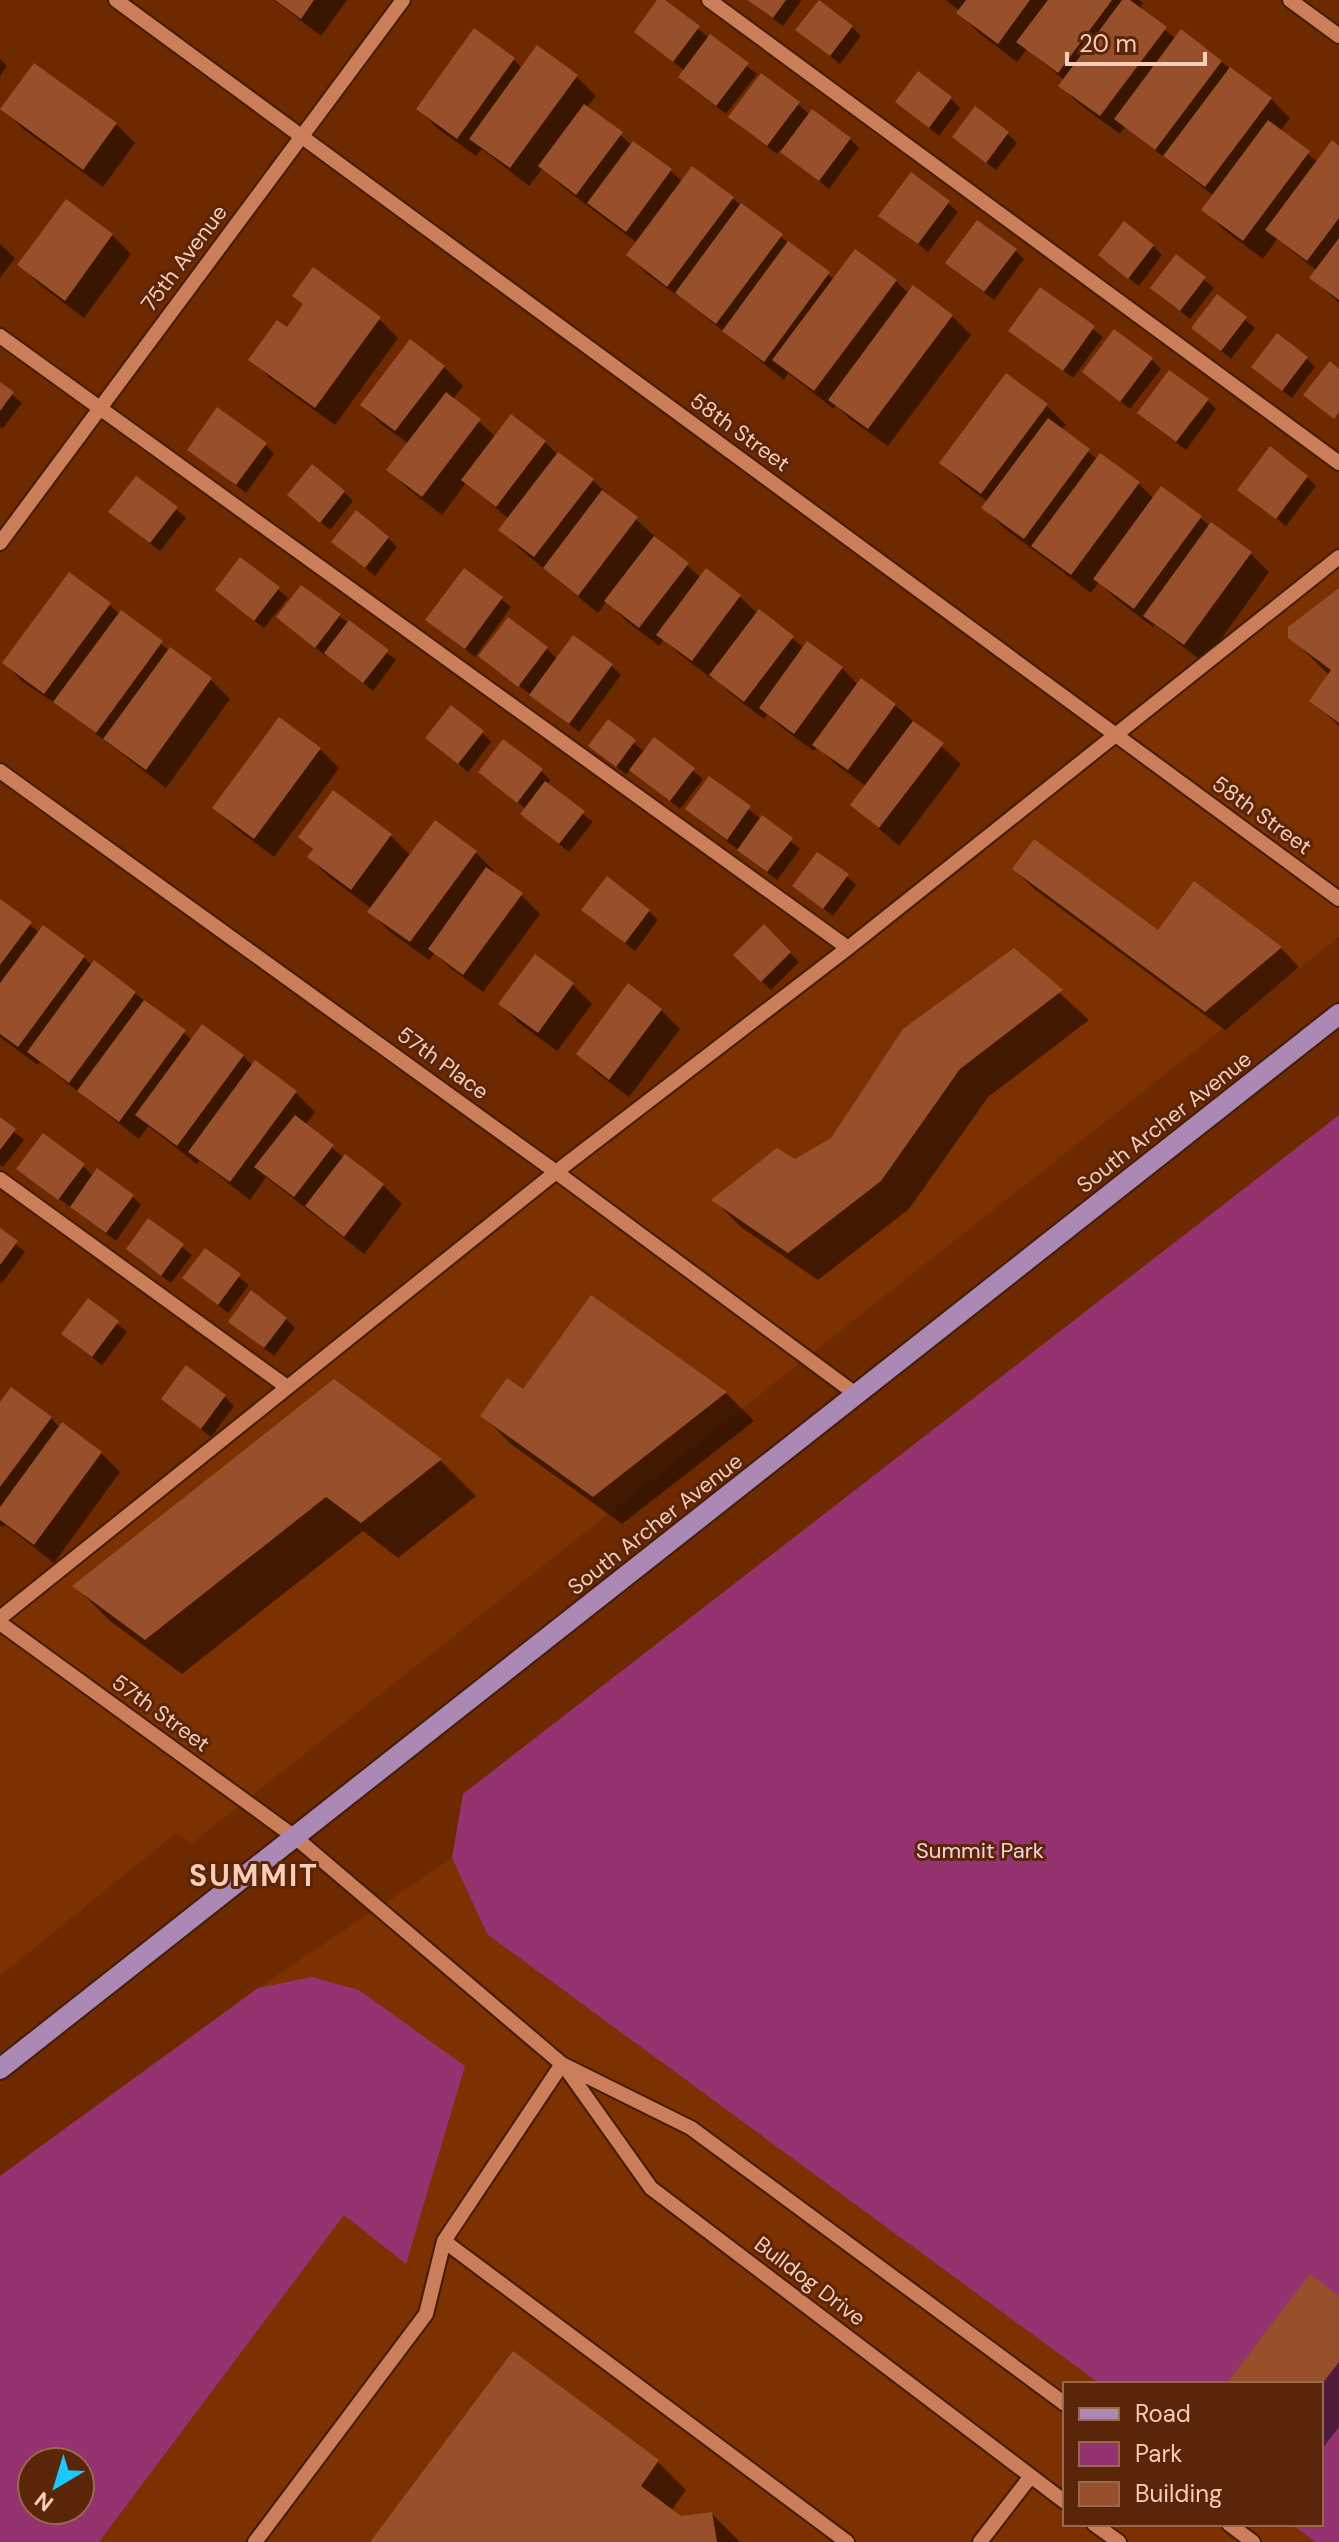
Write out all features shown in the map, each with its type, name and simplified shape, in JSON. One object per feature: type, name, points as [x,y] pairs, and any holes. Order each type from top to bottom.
[{"type":"main road","name":"South Archer Avenue","points":[[0,2069],[1339,1014]]},
{"type":"street","name":"58th Street","points":[[116,0],[1339,899]]},
{"type":"street","name":"75th Avenue","points":[[0,543],[403,0]]},
{"type":"street","points":[[709,0],[1339,463]]},
{"type":"street","points":[[1290,0],[1339,36]]},
{"type":"street","points":[[0,336],[848,948]]},
{"type":"street","points":[[0,1621],[556,1172],[848,948],[1339,557]]},
{"type":"street","name":"57th Place","points":[[0,771],[556,1172],[857,1395]]},
{"type":"street","points":[[0,1179],[287,1387]]},
{"type":"street","name":"57th Street","points":[[0,1621],[296,1838]]},
{"type":"street","name":"Bulldog Drive","points":[[296,1838],[562,2064],[691,2128],[1063,2403]]},
{"type":"street","points":[[255,2542],[426,2314],[444,2241],[562,2064]]},
{"type":"street","name":"Bulldog Drive","points":[[562,2064],[651,2188],[1063,2500]]},
{"type":"street","points":[[444,2241],[847,2542]]},
{"type":"street","points":[[980,2542],[1031,2476]]},
{"type":"street","points":[[1097,2526],[1119,2542]]},
{"type":"street","points":[[1232,2526],[1253,2542]]},
{"type":"shaded area","points":[[1339,562],[1339,937],[192,1843],[176,1833],[0,1976],[0,1612]]},
{"type":"shaded area","points":[[452,1858],[487,1934],[1097,2382],[1063,2382],[1063,2526],[1294,2526],[1315,2542],[0,2542],[0,2176],[258,1988]]},
{"type":"green space","name":"Summit Park","points":[[1339,1115],[1339,2542],[1315,2542],[1294,2526],[1323,2526],[1323,2382],[1097,2382],[487,1934],[452,1858],[463,1794]]},
{"type":"green space","points":[[312,1977],[359,1990],[465,2066],[406,2264],[344,2215],[99,2542],[0,2542],[0,2176],[258,1988]]},
{"type":"building","points":[[275,0],[314,0],[301,19]]},
{"type":"building","points":[[657,0],[665,0],[700,26],[673,62],[634,32]]},
{"type":"building","points":[[747,0],[786,0],[773,18]]},
{"type":"building","points":[[819,0],[853,26],[830,56],[795,30]]},
{"type":"building","points":[[966,0],[1030,0],[998,44],[956,13]]},
{"type":"building","points":[[1048,0],[1112,0],[1058,73],[1016,42]]},
{"type":"building","points":[[1122,0],[1130,0],[1167,27],[1100,116],[1058,86]]},
{"type":"building","points":[[474,28],[515,58],[457,139],[416,109]]},
{"type":"building","points":[[1181,29],[1222,61],[1155,150],[1114,119]]},
{"type":"building","points":[[710,34],[749,63],[716,106],[678,77]]},
{"type":"building","points":[[537,45],[578,75],[510,168],[469,139]]},
{"type":"building","points":[[34,63],[117,123],[83,170],[0,109]]},
{"type":"building","points":[[1230,67],[1272,98],[1205,187],[1163,156]]},
{"type":"building","points":[[918,71],[952,97],[929,128],[895,102]]},
{"type":"building","points":[[761,73],[800,102],[767,146],[728,117]]},
{"type":"building","points":[[584,104],[623,132],[576,195],[538,166]]},
{"type":"building","points":[[975,106],[1009,132],[986,163],[952,137]]},
{"type":"building","points":[[812,109],[851,138],[819,181],[780,152]]},
{"type":"building","points":[[1268,120],[1310,151],[1243,241],[1201,210]]},
{"type":"building","points":[[1332,140],[1339,146],[1339,218],[1307,261],[1265,230]]},
{"type":"building","points":[[633,141],[672,169],[626,232],[587,203]]},
{"type":"building","points":[[692,166],[734,197],[667,287],[626,255]]},
{"type":"building","points":[[911,172],[950,201],[918,244],[878,216]]},
{"type":"building","points":[[66,199],[113,234],[65,301],[17,265]]},
{"type":"building","points":[[741,203],[783,234],[716,324],[675,293]]},
{"type":"building","points":[[977,220],[1017,249],[984,292],[945,263]]},
{"type":"building","points":[[1124,221],[1154,245],[1128,279],[1098,255]]},
{"type":"building","points":[[1339,238],[1339,300],[1309,278]]},
{"type":"building","points":[[788,241],[830,272],[764,362],[722,331]]},
{"type":"building","points":[[855,249],[897,280],[814,391],[772,360]]},
{"type":"building","points":[[1176,254],[1206,277],[1180,311],[1150,288]]},
{"type":"building","points":[[313,267],[381,317],[315,408],[248,360],[277,320],[287,327],[303,304],[292,296]]},
{"type":"building","points":[[913,285],[953,315],[868,429],[828,400]]},
{"type":"building","points":[[1040,287],[1095,326],[1063,371],[1008,331]]},
{"type":"building","points":[[1217,294],[1247,317],[1221,351],[1191,328]]},
{"type":"building","points":[[1114,329],[1153,358],[1120,402],[1082,372]]},
{"type":"building","points":[[1277,333],[1308,357],[1282,391],[1251,367]]},
{"type":"building","points":[[410,339],[445,366],[395,431],[360,405]]},
{"type":"building","points":[[1330,361],[1339,369],[1339,412],[1334,419],[1303,395]]},
{"type":"building","points":[[1169,370],[1209,399],[1176,442],[1137,413]]},
{"type":"building","points":[[1006,373],[1048,404],[981,494],[939,463]]},
{"type":"building","points":[[0,382],[14,392],[0,411]]},
{"type":"building","points":[[446,392],[481,419],[422,497],[386,470]]},
{"type":"building","points":[[217,407],[267,443],[236,485],[187,450]]},
{"type":"building","points":[[511,414],[546,441],[496,507],[461,480]]},
{"type":"building","points":[[1048,418],[1090,449],[1024,539],[981,508]]},
{"type":"building","points":[[1270,446],[1308,476],[1276,519],[1237,490]]},
{"type":"building","points":[[558,452],[594,479],[534,557],[498,530]]},
{"type":"building","points":[[1100,453],[1140,482],[1071,575],[1031,546]]},
{"type":"building","points":[[312,464],[345,491],[320,523],[287,495]]},
{"type":"building","points":[[136,476],[178,507],[150,543],[108,512]]},
{"type":"building","points":[[1161,486],[1202,516],[1134,609],[1093,579]]},
{"type":"building","points":[[602,490],[638,517],[578,596],[543,568]]},
{"type":"building","points":[[356,510],[389,537],[365,568],[331,542]]},
{"type":"building","points":[[1211,522],[1252,552],[1184,645],[1143,616]]},
{"type":"building","points":[[654,536],[689,563],[639,628],[604,601]]},
{"type":"building","points":[[240,557],[280,587],[254,621],[215,590]]},
{"type":"building","points":[[464,568],[503,597],[465,649],[425,620]]},
{"type":"building","points":[[706,568],[741,595],[692,661],[656,635]]},
{"type":"building","points":[[69,572],[111,603],[44,694],[2,663]]},
{"type":"building","points":[[301,585],[341,614],[315,648],[276,617]]},
{"type":"building","points":[[1339,588],[1339,723],[1309,701],[1331,670],[1288,638],[1288,627]]},
{"type":"building","points":[[759,609],[794,636],[744,702],[709,675]]},
{"type":"building","points":[[121,610],[163,641],[96,733],[53,702]]},
{"type":"building","points":[[508,617],[548,647],[518,687],[478,656]]},
{"type":"building","points":[[349,620],[389,650],[363,683],[324,653]]},
{"type":"building","points":[[573,635],[613,664],[569,724],[529,695]]},
{"type":"building","points":[[807,641],[843,667],[794,734],[759,708]]},
{"type":"building","points":[[170,647],[212,678],[146,770],[103,739]]},
{"type":"building","points":[[861,678],[896,704],[848,770],[812,745]]},
{"type":"building","points":[[451,705],[484,731],[458,764],[425,738]]},
{"type":"building","points":[[279,717],[321,748],[254,839],[212,808]]},
{"type":"building","points":[[608,719],[636,740],[616,767],[588,746]]},
{"type":"building","points":[[913,721],[944,743],[879,828],[850,805]]},
{"type":"building","points":[[654,737],[695,768],[670,801],[629,770]]},
{"type":"building","points":[[503,739],[543,769],[517,803],[478,772]]},
{"type":"building","points":[[709,776],[751,806],[727,840],[685,809]]},
{"type":"building","points":[[545,781],[585,811],[559,844],[520,814]]},
{"type":"building","points":[[333,790],[392,834],[351,890],[307,857],[313,849],[298,837]]},
{"type":"building","points":[[762,815],[793,838],[767,872],[737,850]]},
{"type":"building","points":[[435,820],[477,851],[410,942],[367,912]]},
{"type":"building","points":[[1034,839],[1158,930],[1194,881],[1282,947],[1205,1012],[1012,869]]},
{"type":"building","points":[[817,852],[849,874],[823,909],[792,886]]},
{"type":"building","points":[[486,867],[523,893],[463,975],[428,949]]},
{"type":"building","points":[[607,876],[650,910],[625,943],[581,910]]},
{"type":"building","points":[[0,899],[32,922],[0,965]]},
{"type":"building","points":[[764,924],[791,952],[761,982],[733,955]]},
{"type":"building","points":[[43,925],[85,956],[18,1047],[0,1034],[0,983]]},
{"type":"building","points":[[1014,948],[1063,990],[960,1069],[881,1181],[788,1253],[711,1200],[777,1148],[795,1159],[831,1138],[903,1029]]},
{"type":"building","points":[[535,954],[574,983],[538,1033],[498,1004]]},
{"type":"building","points":[[94,960],[136,992],[69,1083],[27,1052]]},
{"type":"building","points":[[628,983],[662,1009],[609,1080],[576,1054]]},
{"type":"building","points":[[144,1000],[186,1030],[119,1122],[77,1091]]},
{"type":"building","points":[[202,1024],[244,1055],[177,1146],[135,1115]]},
{"type":"building","points":[[255,1060],[297,1091],[230,1182],[188,1152]]},
{"type":"building","points":[[295,1115],[334,1145],[294,1197],[254,1167]]},
{"type":"building","points":[[0,1117],[16,1129],[0,1150]]},
{"type":"building","points":[[43,1133],[85,1164],[58,1200],[16,1169]]},
{"type":"building","points":[[345,1154],[384,1184],[344,1237],[305,1206]]},
{"type":"building","points":[[97,1168],[134,1195],[106,1233],[70,1207]]},
{"type":"building","points":[[148,1218],[184,1244],[161,1276],[126,1249]]},
{"type":"building","points":[[0,1228],[18,1241],[0,1265]]},
{"type":"building","points":[[205,1248],[241,1274],[218,1305],[182,1278]]},
{"type":"building","points":[[251,1290],[287,1318],[264,1348],[228,1322]]},
{"type":"building","points":[[591,1295],[727,1392],[593,1497],[480,1416],[507,1378],[523,1389]]},
{"type":"building","points":[[88,1298],[119,1321],[92,1357],[61,1334]]},
{"type":"building","points":[[186,1365],[226,1395],[201,1429],[161,1399]]},
{"type":"building","points":[[334,1379],[442,1459],[361,1523],[326,1497],[145,1640],[72,1586]]},
{"type":"building","points":[[11,1387],[52,1417],[0,1487],[0,1402]]},
{"type":"building","points":[[62,1422],[102,1452],[34,1545],[0,1520],[0,1507]]},
{"type":"building","points":[[1310,2274],[1339,2296],[1339,2362],[1323,2383],[1228,2382]]},
{"type":"building","points":[[513,2351],[659,2460],[641,2486],[681,2516],[712,2512],[717,2542],[370,2542]]},
{"type":"district","name":"SUMMIT","points":[[254,1875]]}]
